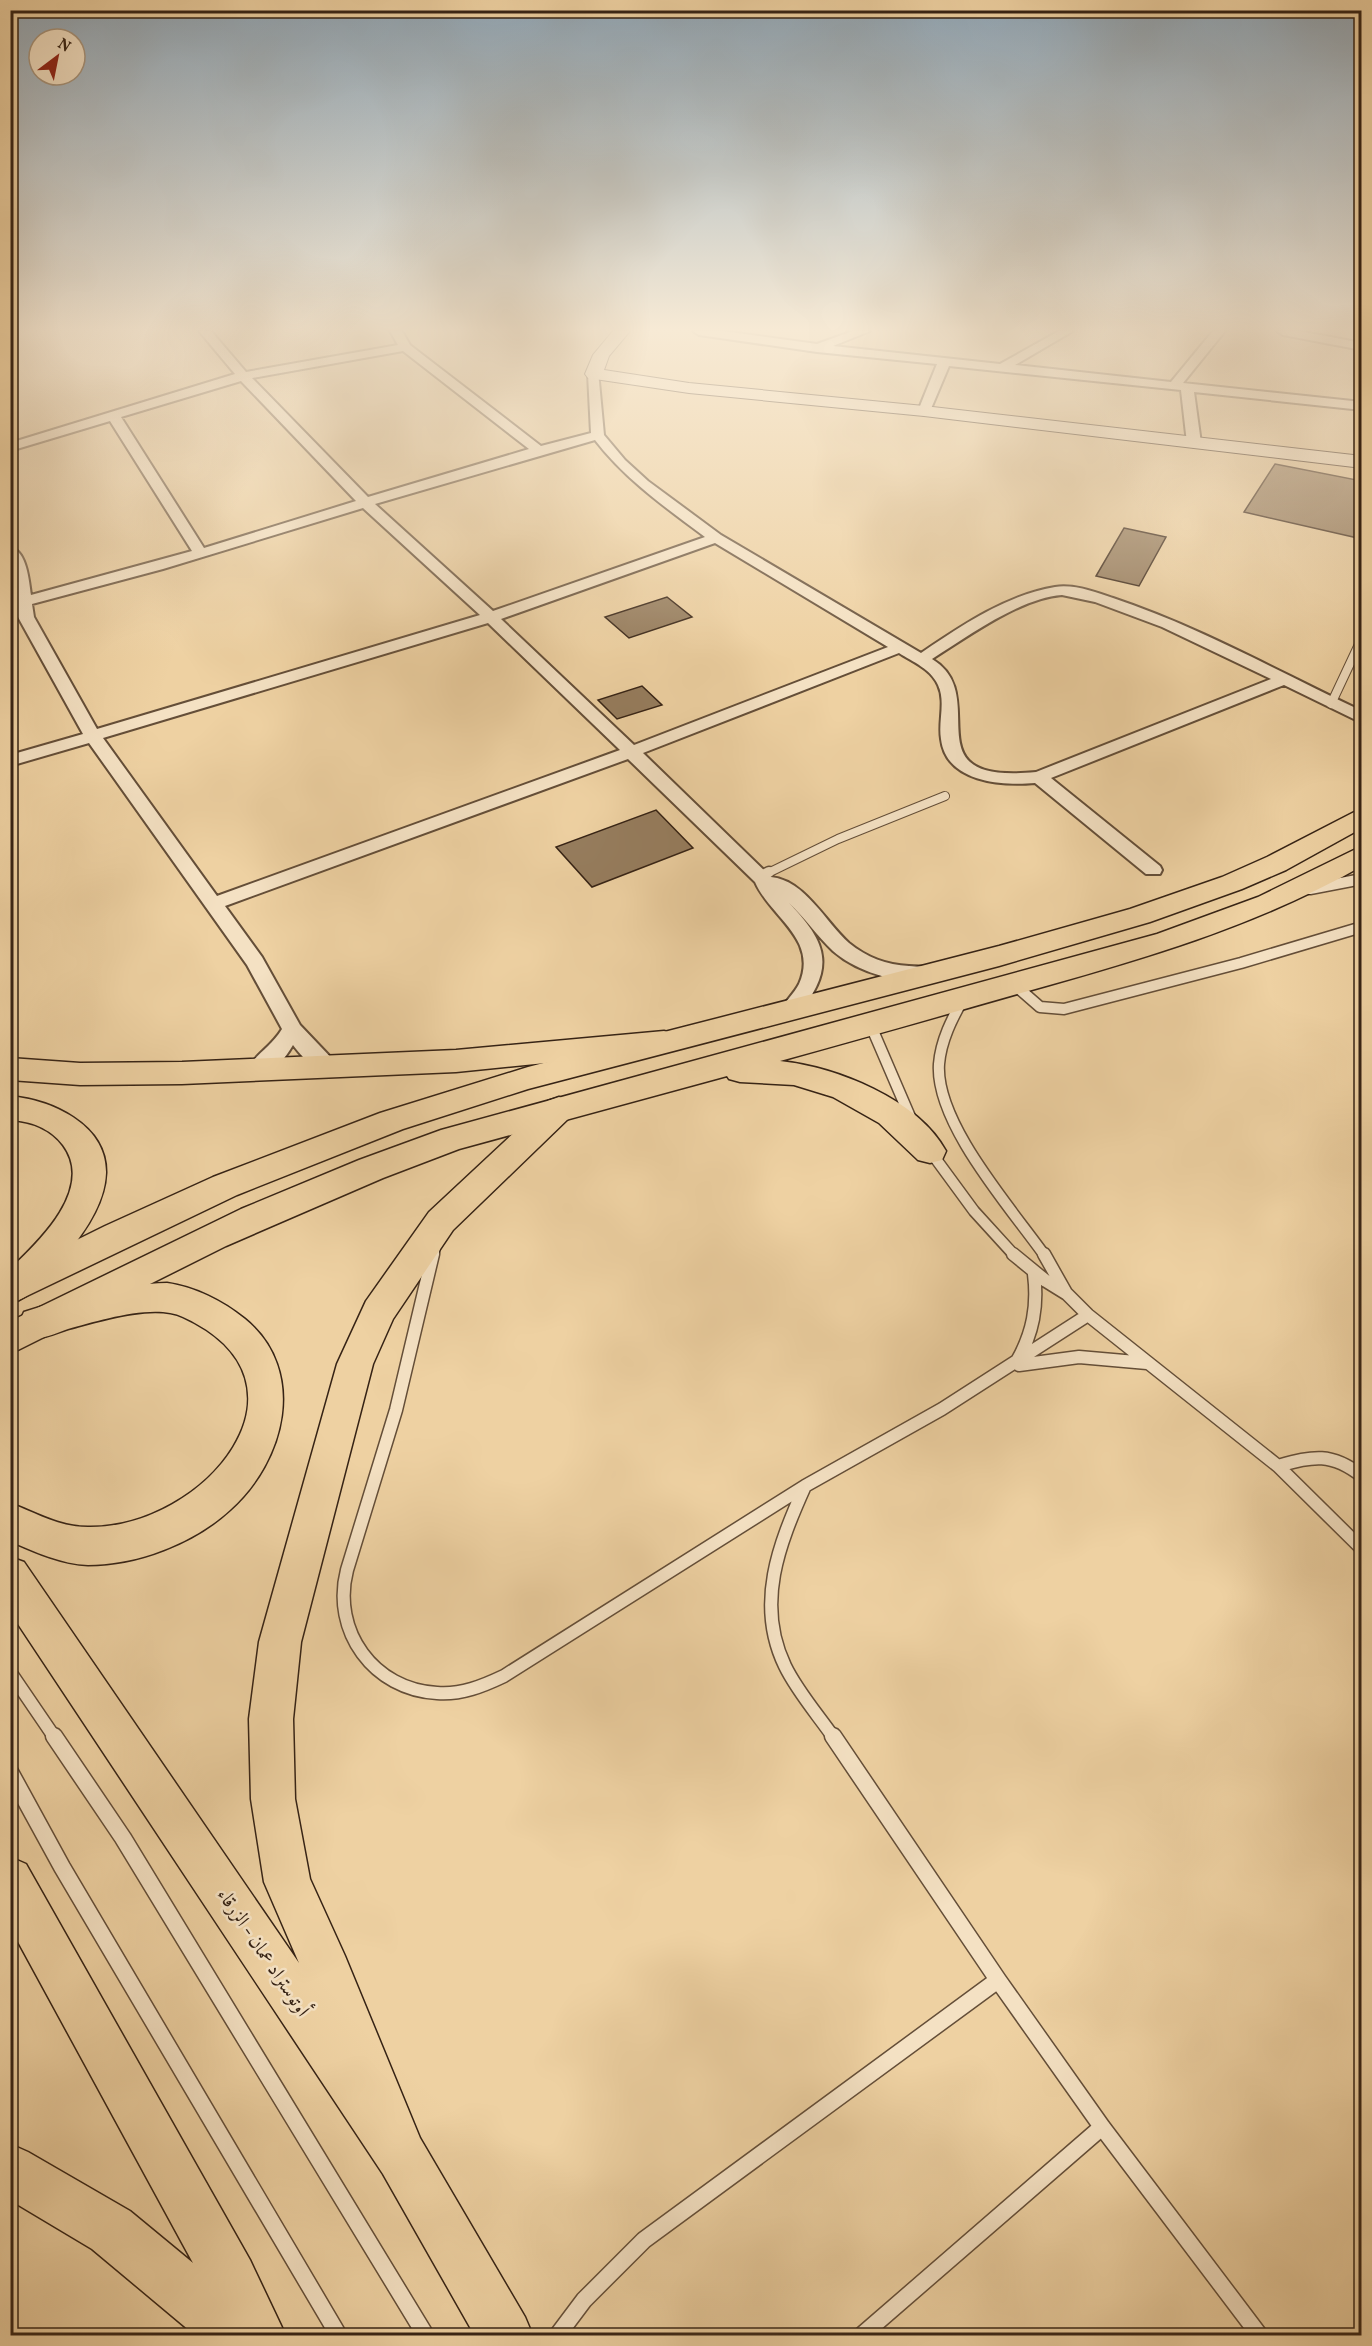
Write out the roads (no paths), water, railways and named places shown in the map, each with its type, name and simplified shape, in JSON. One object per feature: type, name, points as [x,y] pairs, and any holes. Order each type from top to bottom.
[{"type":"main road","points":[[11,1289],[206,1194],[330,1143],[453,1100],[664,1042],[854,995],[1112,926],[1183,903],[1248,877],[1306,849],[1362,816]]},
{"type":"main road","points":[[24,1331],[295,1198],[369,1168],[452,1139],[684,1074],[1016,986],[1150,946],[1217,923],[1287,894],[1362,854]]},
{"type":"main road","points":[[854,995],[871,1026]]},
{"type":"main road","points":[[10,1069],[110,1074],[456,1061],[664,1042]]},
{"type":"main road","points":[[684,1074],[774,1072],[837,1085],[855,1091],[884,1108],[901,1121],[930,1151]]},
{"type":"main road","points":[[10,1108],[40,1114],[62,1124],[78,1138],[88,1156],[88,1173],[81,1209],[40,1262],[11,1289]]},
{"type":"main road","points":[[401,2156],[328,1973],[287,1882],[273,1799],[271,1719],[280,1642],[355,1364],[379,1311],[441,1221],[559,1109]]},
{"type":"main road","points":[[10,1521],[45,1538],[87,1546],[133,1541],[178,1524],[218,1497],[247,1462],[264,1425],[267,1388],[258,1356],[236,1330],[206,1310],[168,1298],[119,1302],[24,1331]]},
{"type":"main road","name":"أوتوستراد عمان - الزرقاء","points":[[10,1576],[401,2156],[506,2336]]},
{"type":"main road","points":[[10,1880],[225,2269],[259,2336]]},
{"type":"main road","points":[[10,2170],[111,2230],[239,2336]]},
{"type":"street","points":[[10,447],[33,440]]},
{"type":"street","points":[[129,440],[200,552]]},
{"type":"street","points":[[305,440],[365,502],[491,617],[762,878],[791,894],[819,920],[840,945],[858,958],[894,971],[934,973]]},
{"type":"street","points":[[526,440],[538,450]]},
{"type":"street","points":[[17,604],[576,440]]},
{"type":"street","points":[[602,440],[620,463],[643,484],[716,538],[922,659],[940,674],[950,692],[950,741],[957,759],[968,767],[1000,778],[1039,777],[1283,680]]},
{"type":"street","points":[[1173,440],[1362,462]]},
{"type":"street","points":[[10,761],[491,617],[716,538]]},
{"type":"street","points":[[10,551],[21,573],[17,604],[92,735],[255,962],[292,1029],[307,1048],[328,1066]]},
{"type":"street","points":[[922,659],[991,617],[1048,592],[1069,590],[1154,618],[1362,718]]},
{"type":"street","points":[[213,904],[631,752],[901,647]]},
{"type":"street","points":[[1039,777],[1153,870]]},
{"type":"street","points":[[762,878],[768,892],[800,926],[814,955],[815,965],[810,985],[790,1011]]},
{"type":"street","points":[[258,1069],[280,1050],[292,1029]]},
{"type":"lane","points":[[1331,704],[1362,638]]},
{"type":"lane","points":[[762,878],[838,840],[945,796]]},
{"type":"lane","points":[[1287,894],[1362,879]]},
{"type":"lane","points":[[1016,986],[1040,1007],[1064,1008],[1241,963],[1362,927]]},
{"type":"lane","points":[[964,999],[954,1016],[940,1053],[939,1074],[945,1094],[954,1117],[982,1169],[1044,1254],[1067,1294],[1088,1316],[1278,1466],[1362,1549]]},
{"type":"lane","points":[[871,1026],[903,1103],[930,1151],[984,1220],[1034,1274],[1067,1294]]},
{"type":"lane","points":[[441,1221],[402,1391],[343,1591],[346,1627],[363,1659],[394,1683],[414,1690],[448,1693],[483,1686],[504,1676],[805,1486],[1013,1366],[1088,1316]]},
{"type":"lane","points":[[1013,1366],[1033,1331],[1037,1312],[1034,1274]]},
{"type":"lane","points":[[1013,1366],[1079,1357],[1148,1363]]},
{"type":"lane","points":[[1278,1466],[1309,1457],[1332,1457],[1362,1476]]},
{"type":"lane","points":[[805,1486],[776,1550],[770,1584],[770,1612],[775,1640],[785,1666],[998,1980],[1102,2127],[1260,2336]]},
{"type":"lane","points":[[10,1672],[123,1838],[426,2336]]},
{"type":"lane","points":[[10,1772],[62,1867],[339,2336]]},
{"type":"lane","points":[[557,2336],[584,2300],[644,2240],[998,1980]]},
{"type":"lane","points":[[861,2336],[1102,2127]]}]
